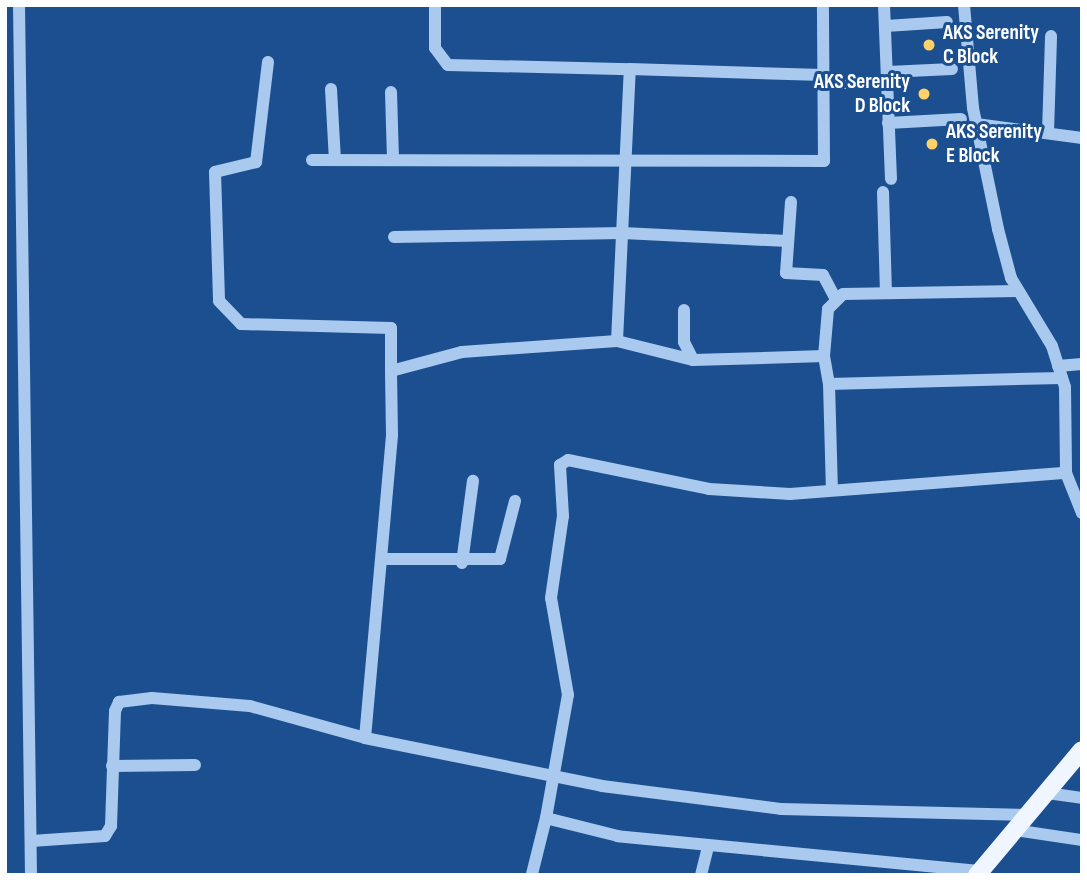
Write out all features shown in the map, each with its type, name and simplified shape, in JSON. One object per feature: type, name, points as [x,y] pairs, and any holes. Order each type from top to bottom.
[{"type":"main road","points":[[978,873],[1081,753]]},
{"type":"street","points":[[19,5],[31,875]]},
{"type":"street","points":[[435,5],[435,48],[448,65],[629,69],[823,79],[888,77],[952,69]]},
{"type":"street","points":[[312,160],[626,157],[824,161],[823,5]]},
{"type":"street","points":[[884,5],[891,179]]},
{"type":"street","points":[[964,5],[976,124],[1018,291],[1060,372],[1066,473],[1082,513]]},
{"type":"street","points":[[886,26],[947,22]]},
{"type":"street","points":[[1048,133],[1051,36]]},
{"type":"street","points":[[268,62],[256,162],[215,172],[219,301],[241,324],[391,328],[382,559],[365,738]]},
{"type":"street","points":[[617,341],[629,69]]},
{"type":"street","points":[[331,89],[335,160]]},
{"type":"street","points":[[391,92],[393,159]]},
{"type":"street","points":[[888,123],[961,119]]},
{"type":"street","points":[[976,124],[1082,138]]},
{"type":"street","points":[[883,192],[886,293]]},
{"type":"street","points":[[791,202],[786,273],[823,275],[835,298],[824,356],[829,384],[832,489]]},
{"type":"street","points":[[394,237],[623,233],[788,241]]},
{"type":"street","points":[[835,298],[886,293],[1018,291]]},
{"type":"street","points":[[684,310],[684,342],[693,360]]},
{"type":"street","points":[[391,371],[462,352],[617,341],[693,360],[824,356]]},
{"type":"street","points":[[829,384],[1060,372],[1082,364]]},
{"type":"street","points":[[531,874],[556,779],[568,695],[551,598],[563,516],[560,465],[568,460],[748,493],[1066,473]]},
{"type":"street","points":[[462,562],[473,481]]},
{"type":"street","points":[[382,559],[462,562],[500,559],[514,500]]},
{"type":"street","points":[[32,841],[105,836],[119,702],[152,698],[250,706],[365,738],[556,779],[782,809],[1030,815]]},
{"type":"street","points":[[112,766],[195,765]]},
{"type":"street","points":[[1047,793],[1082,798]]},
{"type":"street","points":[[546,818],[618,836],[978,873]]},
{"type":"street","points":[[1014,830],[1082,840]]},
{"type":"street","points":[[701,875],[708,847]]},
{"type":"place","name":"AKS Serenity C Block","points":[[929,45]]},
{"type":"place","name":"AKS Serenity D Block","points":[[924,94]]},
{"type":"place","name":"AKS Serenity E Block","points":[[932,144]]}]
